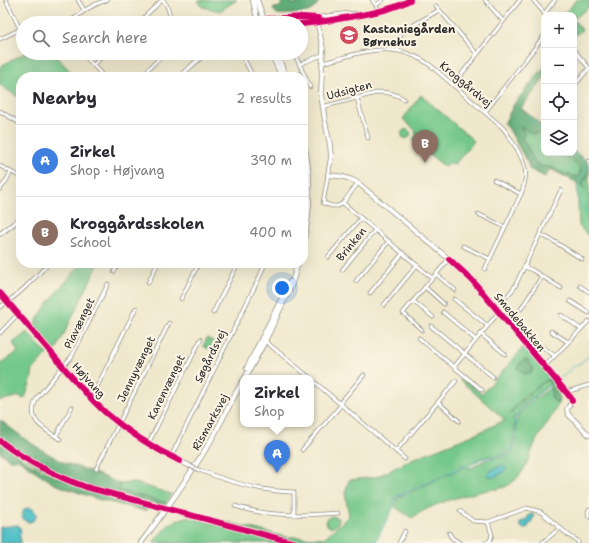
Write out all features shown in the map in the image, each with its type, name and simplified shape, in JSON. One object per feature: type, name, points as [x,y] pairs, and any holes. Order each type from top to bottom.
[{"type":"main road","points":[[256,0],[263,16]]},
{"type":"main road","points":[[256,0],[257,16]]},
{"type":"main road","points":[[256,0],[259,16]]},
{"type":"main road","points":[[308,22],[348,14],[379,12],[393,8],[410,0]]},
{"type":"main road","points":[[308,18],[317,20]]},
{"type":"main road","points":[[308,21],[317,20]]},
{"type":"main road","points":[[278,60],[282,72]]},
{"type":"main road","points":[[308,171],[308,215]]},
{"type":"main road","name":"Rismarksvej","points":[[246,375],[291,286],[296,268]]},
{"type":"main road","name":"Rismarksvej","points":[[244,375],[264,340]]},
{"type":"main road","name":"Rismarksvej","points":[[141,543],[190,475],[239,388]]},
{"type":"street","points":[[6,0],[16,19]]},
{"type":"street","points":[[78,0],[84,10]]},
{"type":"street","points":[[77,16],[95,4],[107,0]]},
{"type":"street","points":[[146,16],[163,0],[171,16]]},
{"type":"street","points":[[372,0],[379,12]]},
{"type":"street","points":[[376,5],[383,0]]},
{"type":"street","points":[[485,0],[503,21]]},
{"type":"street","points":[[453,84],[520,0]]},
{"type":"street","points":[[533,0],[543,12]]},
{"type":"street","points":[[546,12],[555,0]]},
{"type":"street","points":[[436,6],[477,54]]},
{"type":"street","points":[[398,50],[402,32],[439,10]]},
{"type":"street","points":[[317,20],[322,46],[322,107],[331,157],[323,203],[338,206],[358,183]]},
{"type":"street","points":[[0,39],[16,31]]},
{"type":"street","points":[[485,112],[541,40]]},
{"type":"street","name":"Kroggårdvej","points":[[322,63],[372,50],[387,49],[408,53],[424,60],[503,128],[524,161],[526,177],[521,194],[485,269]]},
{"type":"street","points":[[576,84],[589,68],[577,54]]},
{"type":"street","points":[[300,64],[322,55]]},
{"type":"street","points":[[88,60],[99,72]]},
{"type":"street","points":[[93,65],[98,60]]},
{"type":"street","points":[[145,72],[158,60]]},
{"type":"street","points":[[184,72],[198,60]]},
{"type":"street","points":[[244,60],[250,72]]},
{"type":"street","points":[[298,60],[303,72]]},
{"type":"street","points":[[308,82],[310,87]]},
{"type":"street","name":"Udsigten","points":[[322,107],[380,92],[389,92],[404,98]]},
{"type":"street","points":[[357,98],[368,138]]},
{"type":"street","points":[[0,111],[16,121]]},
{"type":"street","points":[[0,166],[16,174]]},
{"type":"street","points":[[0,189],[11,172]]},
{"type":"street","name":"Smedebakken","points":[[328,175],[346,178],[358,183],[449,259],[472,280],[566,392]]},
{"type":"street","points":[[494,180],[521,194]]},
{"type":"street","points":[[495,307],[514,288],[561,190]]},
{"type":"street","name":"Brinken","points":[[342,202],[432,278]]},
{"type":"street","points":[[478,214],[505,227]]},
{"type":"street","name":"Brinken","points":[[328,257],[360,218]]},
{"type":"street","points":[[0,234],[16,222]]},
{"type":"street","name":"Brinken","points":[[342,270],[375,230]]},
{"type":"street","points":[[540,234],[582,259]]},
{"type":"street","points":[[356,281],[389,241]]},
{"type":"street","points":[[463,246],[490,259]]},
{"type":"street","points":[[370,293],[403,253]]},
{"type":"street","points":[[422,330],[403,313],[449,259]]},
{"type":"street","points":[[384,305],[417,265]]},
{"type":"street","points":[[524,267],[561,288]]},
{"type":"street","points":[[0,307],[20,292],[44,268]]},
{"type":"street","points":[[114,272],[116,268]]},
{"type":"street","points":[[148,283],[156,268]]},
{"type":"street","points":[[181,299],[196,268]]},
{"type":"street","points":[[213,313],[236,268]]},
{"type":"street","name":"Søgårdsvej","points":[[171,457],[263,268]]},
{"type":"street","points":[[436,274],[455,290]]},
{"type":"street","points":[[521,309],[542,276]]},
{"type":"street","name":"Piavænget","points":[[56,436],[42,429],[37,424],[33,413],[33,407],[37,398],[72,356],[108,284]]},
{"type":"street","points":[[580,286],[589,292]]},
{"type":"street","points":[[425,287],[444,304]]},
{"type":"street","name":"Højvang","points":[[0,293],[92,399],[119,424],[148,444],[199,470],[246,486],[294,492],[294,515]]},
{"type":"street","points":[[454,299],[488,326]]},
{"type":"street","points":[[414,301],[433,317]]},
{"type":"street","points":[[570,301],[589,313]]},
{"type":"street","points":[[92,399],[136,308]]},
{"type":"street","points":[[443,312],[476,340]]},
{"type":"street","points":[[454,367],[499,312]]},
{"type":"street","points":[[0,333],[18,314]]},
{"type":"street","points":[[560,316],[581,329]]},
{"type":"street","points":[[544,367],[589,320]]},
{"type":"street","name":"Jennyvænget","points":[[119,424],[169,323]]},
{"type":"street","points":[[431,326],[493,377]]},
{"type":"street","points":[[551,331],[568,342]]},
{"type":"street","points":[[481,334],[505,354]]},
{"type":"street","name":"Karenvænget","points":[[148,444],[201,338]]},
{"type":"street","points":[[419,338],[482,390]]},
{"type":"street","points":[[264,340],[307,375]]},
{"type":"street","points":[[541,346],[555,356]]},
{"type":"street","points":[[302,450],[364,374]]},
{"type":"street","points":[[314,381],[405,459]]},
{"type":"street","points":[[396,451],[456,381]]},
{"type":"street","points":[[589,385],[566,392],[572,401],[566,409],[568,414],[589,435]]},
{"type":"street","points":[[438,402],[459,421]]},
{"type":"street","points":[[60,439],[56,436],[72,407]]},
{"type":"street","points":[[96,469],[119,424]]},
{"type":"street","points":[[235,506],[265,513],[294,515],[338,513]]},
{"type":"street","points":[[460,511],[473,521],[488,522],[527,508],[541,512],[578,541],[578,543]]},
{"type":"street","points":[[589,509],[589,517]]},
{"type":"street","points":[[485,543],[490,541],[492,535],[488,522]]},
{"type":"street","points":[[542,543],[560,528]]},
{"type":"street","points":[[400,543],[405,530]]},
{"type":"street","points":[[449,533],[452,538],[460,543]]},
{"type":"green space","points":[[198,0],[237,0],[220,11],[202,7]]},
{"type":"green space","points":[[280,0],[291,0],[293,4],[304,0],[319,0],[315,8],[309,12],[277,14],[273,10],[282,4]]},
{"type":"green space","points":[[576,0],[589,0],[589,7],[577,17],[577,12],[566,12]]},
{"type":"green space","points":[[577,24],[582,30],[577,34]]},
{"type":"green space","points":[[16,58],[16,60],[60,60],[71,72],[16,72],[16,96],[0,85],[0,67]]},
{"type":"green space","points":[[541,71],[541,83],[521,108],[541,125],[541,132],[533,134],[521,127],[525,134],[522,139],[536,163],[541,166],[551,167],[566,175],[578,177],[581,169],[566,156],[577,156],[577,153],[589,163],[589,174],[583,183],[584,189],[578,183],[550,169],[545,177],[529,169],[528,164],[509,129],[504,124],[514,104]]},
{"type":"green space","points":[[421,95],[474,141],[455,164],[449,163],[445,167],[413,141],[416,135],[415,130],[403,119]]},
{"type":"green space","points":[[521,128],[533,134],[541,132],[541,156],[567,156],[581,168],[579,175],[577,177],[566,175],[551,167],[541,166],[536,163],[522,139],[524,132]]},
{"type":"green space","points":[[404,130],[408,130],[410,134],[408,138],[404,138],[402,136],[402,132]]},
{"type":"green space","points":[[589,174],[589,237],[579,226],[577,183],[583,189],[583,183]]},
{"type":"green space","points":[[78,268],[97,268],[55,352],[34,327],[49,302]]},
{"type":"green space","points":[[27,332],[47,354],[33,370],[25,398],[22,399],[21,396],[0,401],[0,364],[18,352],[13,343]]},
{"type":"green space","points":[[207,338],[213,341],[209,349],[203,346]]},
{"type":"green space","points":[[524,347],[551,378],[544,382],[549,380],[550,384],[520,408],[518,415],[514,417],[514,435],[510,451],[500,456],[481,458],[468,466],[461,466],[458,469],[395,497],[393,508],[375,543],[300,543],[292,541],[289,537],[324,538],[349,516],[345,493],[349,480],[376,477],[412,459],[478,433],[505,420],[460,380],[462,377],[482,394]],"holes":[[[541,384],[518,404],[511,414],[517,404]]]},
{"type":"green space","points":[[523,360],[528,360],[533,368],[531,373],[524,374],[519,370],[518,366]]},
{"type":"green space","points":[[551,379],[558,391],[558,405],[552,398],[549,380]]},
{"type":"green space","points":[[551,387],[552,398],[558,405],[536,441],[527,463],[518,478],[503,488],[483,491],[437,504],[412,518],[395,507],[397,498],[464,467],[471,468],[483,461],[501,458],[512,452],[515,442],[517,420],[522,409]]},
{"type":"green space","points":[[0,420],[29,442],[65,463],[90,471],[121,484],[118,490],[166,503],[163,506],[86,485],[66,478],[36,464],[0,439]]},
{"type":"green space","points":[[0,443],[32,464],[67,481],[149,506],[146,511],[100,500],[54,484],[18,459],[11,461],[0,452]]},
{"type":"green space","points":[[132,482],[171,494],[166,503],[118,490],[121,484]]},
{"type":"green space","points":[[183,510],[220,520],[219,522],[181,511]]},
{"type":"green space","points":[[332,516],[338,518],[339,520],[332,528],[326,523],[327,519]]},
{"type":"green space","points":[[187,517],[291,543],[153,543],[171,523]]},
{"type":"green space","points":[[221,522],[287,537],[289,541]]},
{"type":"water","points":[[503,465],[507,468],[501,474],[493,477],[487,476],[492,470]]},
{"type":"water","points":[[26,508],[32,508],[36,512],[36,518],[32,522],[26,522],[22,518],[22,512]]},
{"type":"water","points":[[532,514],[534,517],[528,527],[524,529],[520,526],[520,523]]},
{"type":"water","points":[[18,525],[21,533],[19,535],[20,543],[0,543],[0,527]]},
{"type":"waterway","points":[[528,117],[538,125]]},
{"type":"waterway","points":[[577,156],[585,163],[587,167],[578,184],[578,187],[582,208],[587,213],[589,211]]},
{"type":"waterway","points":[[561,378],[574,366],[589,356]]},
{"type":"waterway","points":[[375,543],[394,505],[396,497],[463,466],[469,466],[481,459],[499,457],[510,453],[515,437],[515,420],[520,409],[550,385]]},
{"type":"cycle path","points":[[308,23],[377,12],[410,0]]},
{"type":"cycle path","points":[[308,17],[318,18]]},
{"type":"cycle path","points":[[449,259],[472,280],[572,401]]},
{"type":"cycle path","points":[[0,293],[76,382],[106,413],[141,439],[180,461]]},
{"type":"cycle path","points":[[0,441],[41,467],[86,487],[295,543]]},
{"type":"place","name":"Kastaniegården Børnehus","points":[[349,35]]},
{"type":"place","name":"Kroggårdsskolen","points":[[425,163]]},
{"type":"place","name":"Zirkel","points":[[277,473]]}]
